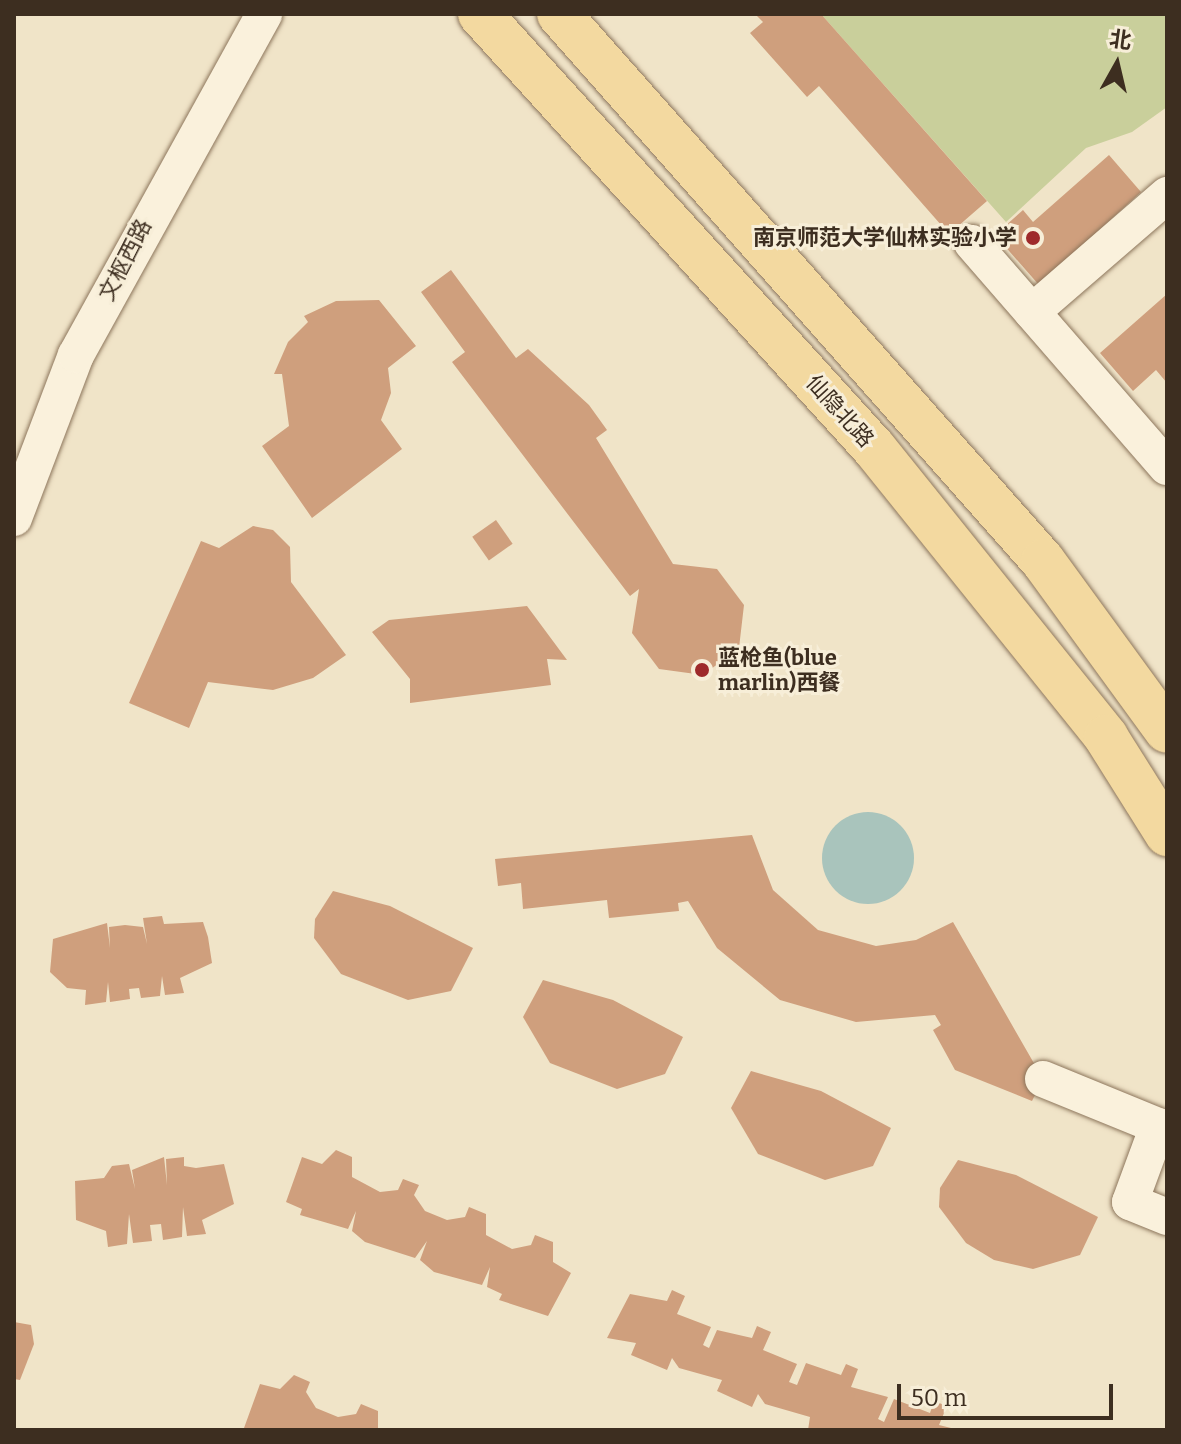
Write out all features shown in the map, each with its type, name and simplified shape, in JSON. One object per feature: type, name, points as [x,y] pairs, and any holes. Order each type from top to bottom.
[{"type":"main road","name":"仙隐北路","points":[[480,14],[874,448],[1106,737],[1167,834]]},
{"type":"main road","points":[[559,14],[1043,561],[1167,731]]},
{"type":"street","name":"文枢西路","points":[[14,518],[76,355],[264,14]]},
{"type":"street","points":[[1032,312],[1167,195]]},
{"type":"street","points":[[972,243],[1167,467]]},
{"type":"street","points":[[1043,1079],[1158,1126],[1130,1202],[1167,1217]]},
{"type":"green space","points":[[821,14],[1167,14],[1167,107],[1132,132],[1086,148],[1006,222]]},
{"type":"water","points":[[859,812],[877,812],[894,819],[907,832],[914,858],[907,884],[894,897],[877,904],[859,904],[842,897],[829,884],[822,867],[822,849],[829,832],[842,819]]},
{"type":"building","points":[[755,14],[821,14],[987,201],[949,234],[819,86],[807,97],[750,33],[763,22]]},
{"type":"building","points":[[1109,155],[1141,192],[1039,285],[995,235],[1023,210],[1033,222]]},
{"type":"building","points":[[451,270],[516,358],[528,349],[589,405],[607,430],[596,438],[673,564],[717,569],[744,605],[739,648],[703,675],[659,669],[632,633],[639,589],[630,596],[452,362],[465,352],[421,292]]},
{"type":"building","points":[[1167,294],[1167,383],[1156,370],[1133,391],[1100,353]]},
{"type":"building","points":[[379,300],[416,346],[388,368],[391,393],[381,420],[402,449],[312,518],[262,446],[289,426],[282,374],[274,374],[288,342],[308,322],[304,316],[336,301]]},
{"type":"building","points":[[496,520],[513,544],[489,560],[472,537]]},
{"type":"building","points":[[253,526],[273,530],[290,547],[291,582],[346,655],[313,678],[273,690],[208,682],[189,728],[129,703],[201,541],[219,548]]},
{"type":"building","points":[[527,606],[567,660],[547,659],[551,685],[410,703],[410,679],[372,632],[389,620]]},
{"type":"building","points":[[752,835],[773,890],[818,930],[876,946],[916,940],[953,922],[1043,1079],[1032,1101],[955,1070],[933,1030],[941,1025],[935,1015],[856,1022],[780,1000],[717,948],[688,901],[678,903],[679,911],[609,918],[607,900],[523,909],[521,883],[498,886],[495,859]]},
{"type":"building","points":[[333,891],[390,906],[473,948],[451,991],[408,1000],[341,974],[314,938],[315,919]]},
{"type":"building","points":[[162,916],[164,924],[203,922],[208,937],[212,963],[180,978],[184,993],[165,995],[162,976],[160,996],[141,998],[139,988],[129,989],[130,999],[110,1002],[108,982],[106,1002],[85,1005],[86,990],[67,988],[50,972],[53,939],[107,923],[110,948],[109,927],[125,925],[143,927],[147,944],[143,918]]},
{"type":"building","points":[[543,980],[613,1000],[683,1037],[665,1074],[617,1089],[550,1063],[523,1017]]},
{"type":"building","points":[[751,1071],[821,1091],[891,1128],[873,1166],[825,1180],[758,1154],[731,1108]]},
{"type":"building","points":[[336,1150],[352,1157],[352,1177],[380,1192],[398,1190],[403,1179],[419,1185],[414,1195],[425,1211],[447,1220],[465,1217],[469,1207],[486,1214],[486,1235],[512,1249],[531,1245],[535,1235],[553,1242],[553,1262],[571,1273],[548,1316],[499,1300],[502,1294],[487,1287],[490,1267],[482,1285],[434,1272],[420,1260],[427,1241],[415,1258],[365,1242],[352,1231],[356,1211],[348,1229],[300,1215],[302,1209],[286,1202],[302,1157],[322,1164]]},
{"type":"building","points":[[164,1157],[167,1185],[166,1159],[184,1157],[184,1166],[196,1168],[224,1164],[234,1204],[202,1220],[206,1234],[187,1236],[183,1207],[182,1237],[163,1240],[161,1224],[150,1225],[152,1241],[133,1243],[129,1214],[127,1244],[108,1247],[106,1231],[76,1220],[75,1181],[104,1178],[112,1166],[129,1164],[135,1189],[132,1170]]},
{"type":"building","points":[[958,1160],[1016,1175],[1098,1217],[1080,1255],[1033,1269],[994,1260],[966,1243],[939,1207],[940,1188]]},
{"type":"building","points":[[672,1290],[685,1296],[677,1314],[711,1327],[703,1345],[709,1348],[717,1330],[752,1338],[757,1326],[771,1332],[763,1350],[797,1364],[789,1382],[797,1385],[806,1363],[841,1375],[846,1364],[858,1369],[851,1387],[888,1397],[878,1419],[884,1422],[894,1399],[930,1413],[934,1401],[947,1406],[939,1425],[959,1430],[808,1430],[810,1417],[765,1404],[758,1394],[752,1407],[717,1391],[722,1380],[679,1368],[672,1358],[667,1370],[631,1355],[636,1343],[607,1338],[630,1294],[667,1301]]},
{"type":"building","points":[[14,1322],[31,1325],[34,1344],[20,1380],[14,1379]]},
{"type":"building","points":[[294,1375],[310,1382],[306,1392],[316,1408],[338,1417],[356,1414],[361,1404],[378,1411],[378,1430],[244,1428],[260,1384],[280,1389]]},
{"type":"place","name":"南京师范大学仙林实验小学","points":[[1033,238]]},
{"type":"place","name":"蓝枪鱼(blue marlin)西餐","points":[[702,670]]}]
